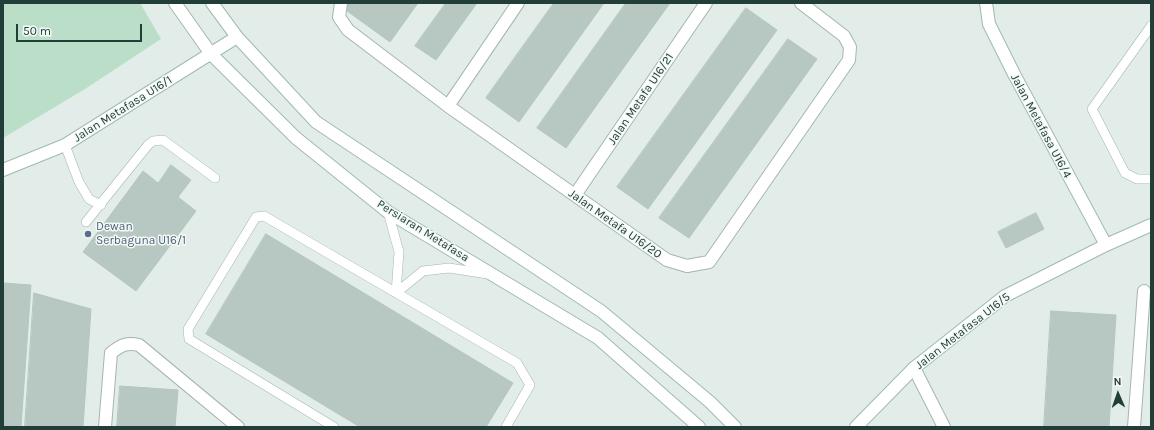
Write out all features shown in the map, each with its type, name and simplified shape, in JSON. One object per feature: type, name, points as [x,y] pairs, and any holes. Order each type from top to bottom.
[{"type":"street","name":"Persiaran Metafasa","points":[[175,3],[211,54],[296,138],[388,212],[598,338],[699,427]]},
{"type":"street","points":[[212,3],[237,37],[316,122],[601,311],[710,402],[735,427]]},
{"type":"street","name":"Jalan Metafa U16/20","points":[[341,3],[339,17],[348,30],[448,106],[667,260],[687,266],[709,262],[849,60],[850,47],[844,36],[801,3]]},
{"type":"street","points":[[448,106],[518,3]]},
{"type":"street","name":"Jalan Metafa U16/21","points":[[575,195],[706,3]]},
{"type":"street","name":"Jalan Metafasa U16/4","points":[[986,3],[989,24],[1014,74],[1106,245]]},
{"type":"street","name":"Jalan Metafasa U16/1","points":[[3,170],[65,146],[237,37]]},
{"type":"street","name":"Jalan Metafasa U16/5","points":[[856,427],[914,368],[1005,296],[1106,245],[1151,225]]},
{"type":"street","points":[[1134,427],[1144,291]]},
{"type":"street","points":[[105,427],[111,353],[122,344],[131,343],[139,345],[238,427]]},
{"type":"street","points":[[914,368],[944,427]]},
{"type":"lane","points":[[1151,26],[1092,109],[1125,173],[1137,179],[1151,179]]},
{"type":"lane","points":[[86,222],[148,145],[153,141],[163,140],[215,178]]},
{"type":"lane","points":[[65,146],[89,199],[101,204]]},
{"type":"lane","points":[[388,212],[399,252],[396,293]]},
{"type":"lane","points":[[334,427],[189,339],[188,329],[256,218],[264,216],[517,363],[530,385],[506,427]]},
{"type":"lane","points":[[396,293],[423,271],[449,268],[492,275]]},
{"type":"green space","points":[[3,3],[140,3],[161,39],[85,89],[3,138]]},
{"type":"building","points":[[347,3],[418,3],[390,42],[343,8]]},
{"type":"building","points":[[446,3],[477,3],[436,60],[415,46]]},
{"type":"building","points":[[554,3],[604,3],[519,122],[486,98]]},
{"type":"building","points":[[626,3],[670,3],[566,148],[537,128]]},
{"type":"building","points":[[746,8],[777,30],[648,209],[617,187]]},
{"type":"building","points":[[788,39],[817,59],[689,238],[659,218]]},
{"type":"building","points":[[171,165],[191,180],[178,197],[196,211],[136,291],[83,252],[143,171],[158,183]]},
{"type":"building","points":[[1036,213],[1044,229],[1006,248],[998,232]]},
{"type":"building","points":[[266,234],[513,383],[486,427],[360,427],[206,334]]},
{"type":"building","points":[[3,283],[31,285],[21,427],[3,427]]},
{"type":"building","points":[[34,293],[91,309],[83,427],[25,427]]},
{"type":"building","points":[[1051,311],[1116,315],[1109,427],[1044,427]]},
{"type":"building","points":[[120,386],[178,390],[175,427],[117,427]]},
{"type":"place","name":"Dewan Serbaguna U16/1","points":[[88,234]]}]
